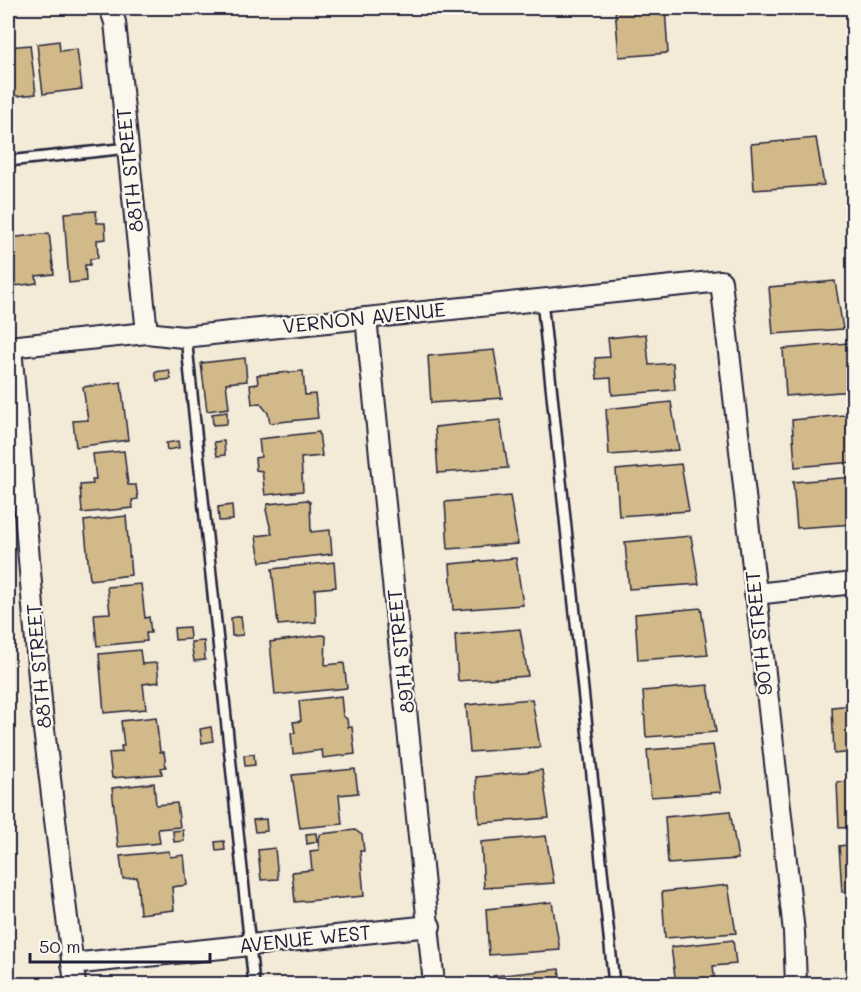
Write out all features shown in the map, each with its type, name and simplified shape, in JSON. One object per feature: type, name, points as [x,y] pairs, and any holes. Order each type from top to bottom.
[{"type":"street","name":"88TH STREET","points":[[110,8],[115,22],[147,333]]},
{"type":"street","name":"VERNON AVENUE","points":[[9,347],[147,333],[186,337],[721,282]]},
{"type":"street","name":"90TH STREET","points":[[721,282],[794,932],[796,984]]},
{"type":"street","name":"89TH STREET","points":[[366,318],[430,926],[434,984]]},
{"type":"street","name":"88TH STREET","points":[[9,347],[42,713],[75,984]]},
{"type":"street","points":[[755,594],[854,583]]},
{"type":"street","name":"AVENUE WEST","points":[[72,964],[430,926]]},
{"type":"lane","points":[[8,161],[128,148]]},
{"type":"lane","points":[[542,300],[614,984]]},
{"type":"lane","points":[[186,337],[252,945],[254,984]]},
{"type":"building","points":[[615,8],[665,8],[668,53],[619,57]]},
{"type":"building","points":[[59,41],[60,51],[77,49],[82,89],[43,94],[37,44]]},
{"type":"building","points":[[30,45],[36,94],[8,97],[8,47]]},
{"type":"building","points":[[816,138],[824,185],[754,190],[751,144]]},
{"type":"building","points":[[96,211],[97,223],[105,223],[106,239],[97,240],[98,258],[90,259],[90,265],[85,265],[86,281],[69,283],[64,213]]},
{"type":"building","points":[[49,233],[54,274],[36,276],[37,283],[15,286],[10,238]]},
{"type":"building","points":[[835,281],[843,329],[773,334],[769,287]]},
{"type":"building","points":[[646,334],[649,365],[673,363],[675,390],[612,395],[611,378],[597,379],[595,358],[610,357],[608,338]]},
{"type":"building","points":[[848,343],[854,391],[786,396],[783,349]]},
{"type":"building","points":[[494,350],[502,398],[431,403],[428,356]]},
{"type":"building","points":[[245,358],[247,381],[226,383],[229,408],[207,411],[201,363]]},
{"type":"building","points":[[169,370],[171,379],[157,381],[155,372]]},
{"type":"building","points":[[303,371],[305,395],[315,394],[318,418],[270,423],[268,413],[260,403],[252,404],[250,385],[258,384],[257,375]]},
{"type":"building","points":[[121,382],[128,440],[76,447],[73,421],[88,420],[83,387]]},
{"type":"building","points":[[671,402],[679,450],[609,455],[606,409]]},
{"type":"building","points":[[227,412],[227,424],[213,425],[212,414]]},
{"type":"building","points":[[854,414],[854,462],[795,467],[792,420]]},
{"type":"building","points":[[500,420],[508,468],[438,473],[435,427]]},
{"type":"building","points":[[319,432],[322,456],[301,458],[303,491],[265,495],[262,471],[256,470],[255,458],[261,457],[259,439]]},
{"type":"building","points":[[178,441],[179,448],[167,450],[166,443]]},
{"type":"building","points":[[224,441],[225,455],[217,456],[214,442]]},
{"type":"building","points":[[124,451],[128,485],[136,485],[138,499],[132,500],[133,508],[82,513],[80,485],[93,484],[92,479],[96,479],[93,454]]},
{"type":"building","points":[[681,464],[689,511],[619,516],[616,470]]},
{"type":"building","points":[[854,477],[854,524],[797,528],[793,482]]},
{"type":"building","points":[[510,496],[518,544],[448,549],[445,502]]},
{"type":"building","points":[[307,500],[310,502],[311,532],[330,530],[332,554],[260,562],[256,536],[272,534],[266,510],[268,504]]},
{"type":"building","points":[[232,505],[233,520],[219,521],[218,507]]},
{"type":"building","points":[[126,516],[131,575],[90,580],[84,521]]},
{"type":"building","points":[[691,536],[699,584],[629,589],[625,542]]},
{"type":"building","points":[[516,558],[523,605],[453,610],[450,564]]},
{"type":"building","points":[[334,562],[336,587],[315,589],[316,622],[278,625],[272,569]]},
{"type":"building","points":[[141,584],[145,618],[149,617],[151,633],[146,633],[147,641],[97,646],[94,614],[110,613],[107,587]]},
{"type":"building","points":[[701,608],[708,655],[638,660],[635,614]]},
{"type":"building","points":[[241,616],[243,635],[232,636],[231,618]]},
{"type":"building","points":[[189,627],[190,639],[175,640],[174,628]]},
{"type":"building","points":[[520,629],[528,676],[458,681],[455,635]]},
{"type":"building","points":[[326,636],[325,665],[344,663],[347,688],[275,695],[270,642]]},
{"type":"building","points":[[204,641],[205,660],[194,661],[191,642]]},
{"type":"building","points":[[140,650],[142,664],[157,663],[159,682],[143,684],[146,709],[104,713],[99,654]]},
{"type":"building","points":[[708,685],[716,732],[646,737],[643,691]]},
{"type":"building","points":[[341,696],[343,716],[347,719],[348,727],[352,727],[355,754],[323,758],[322,750],[293,754],[291,733],[295,733],[293,722],[301,721],[299,701]]},
{"type":"building","points":[[532,699],[540,747],[470,752],[466,705]]},
{"type":"building","points":[[854,705],[854,752],[834,754],[832,707]]},
{"type":"building","points":[[156,717],[160,752],[164,752],[166,767],[161,768],[162,774],[112,778],[109,753],[122,752],[121,746],[124,746],[121,721]]},
{"type":"building","points":[[211,727],[213,741],[202,743],[200,729]]},
{"type":"building","points":[[713,745],[721,792],[651,797],[647,750]]},
{"type":"building","points":[[254,754],[255,765],[245,766],[244,755]]},
{"type":"building","points":[[355,769],[358,793],[339,795],[342,824],[300,828],[292,775]]},
{"type":"building","points":[[542,770],[549,818],[479,823],[476,777]]},
{"type":"building","points":[[854,781],[854,827],[839,828],[837,782]]},
{"type":"building","points":[[154,783],[156,805],[177,803],[180,827],[158,829],[160,843],[118,847],[112,788]]},
{"type":"building","points":[[730,811],[738,859],[668,864],[665,817]]},
{"type":"building","points":[[266,819],[267,831],[255,832],[253,820]]},
{"type":"building","points":[[183,830],[184,841],[174,842],[173,831]]},
{"type":"building","points":[[355,830],[362,835],[364,851],[360,851],[364,896],[295,902],[292,872],[312,870],[310,851],[319,850],[318,839],[321,834]]},
{"type":"building","points":[[316,833],[317,842],[307,844],[306,834]]},
{"type":"building","points":[[546,836],[554,883],[484,888],[481,842]]},
{"type":"building","points":[[224,841],[225,850],[216,851],[215,842]]},
{"type":"building","points":[[854,844],[854,891],[842,892],[839,846]]},
{"type":"building","points":[[275,848],[278,879],[261,880],[258,850]]},
{"type":"building","points":[[169,851],[170,857],[184,855],[187,885],[172,887],[174,910],[140,914],[137,877],[123,879],[120,856]]},
{"type":"building","points":[[728,885],[736,933],[665,938],[662,892]]},
{"type":"building","points":[[552,902],[560,950],[489,955],[486,909]]},
{"type":"building","points":[[854,918],[854,965],[853,965],[850,919]]},
{"type":"building","points":[[733,940],[736,964],[713,966],[715,984],[676,984],[671,947]]},
{"type":"building","points":[[8,962],[12,962],[15,984],[8,984]]},
{"type":"building","points":[[559,969],[561,984],[494,984],[493,976]]}]
